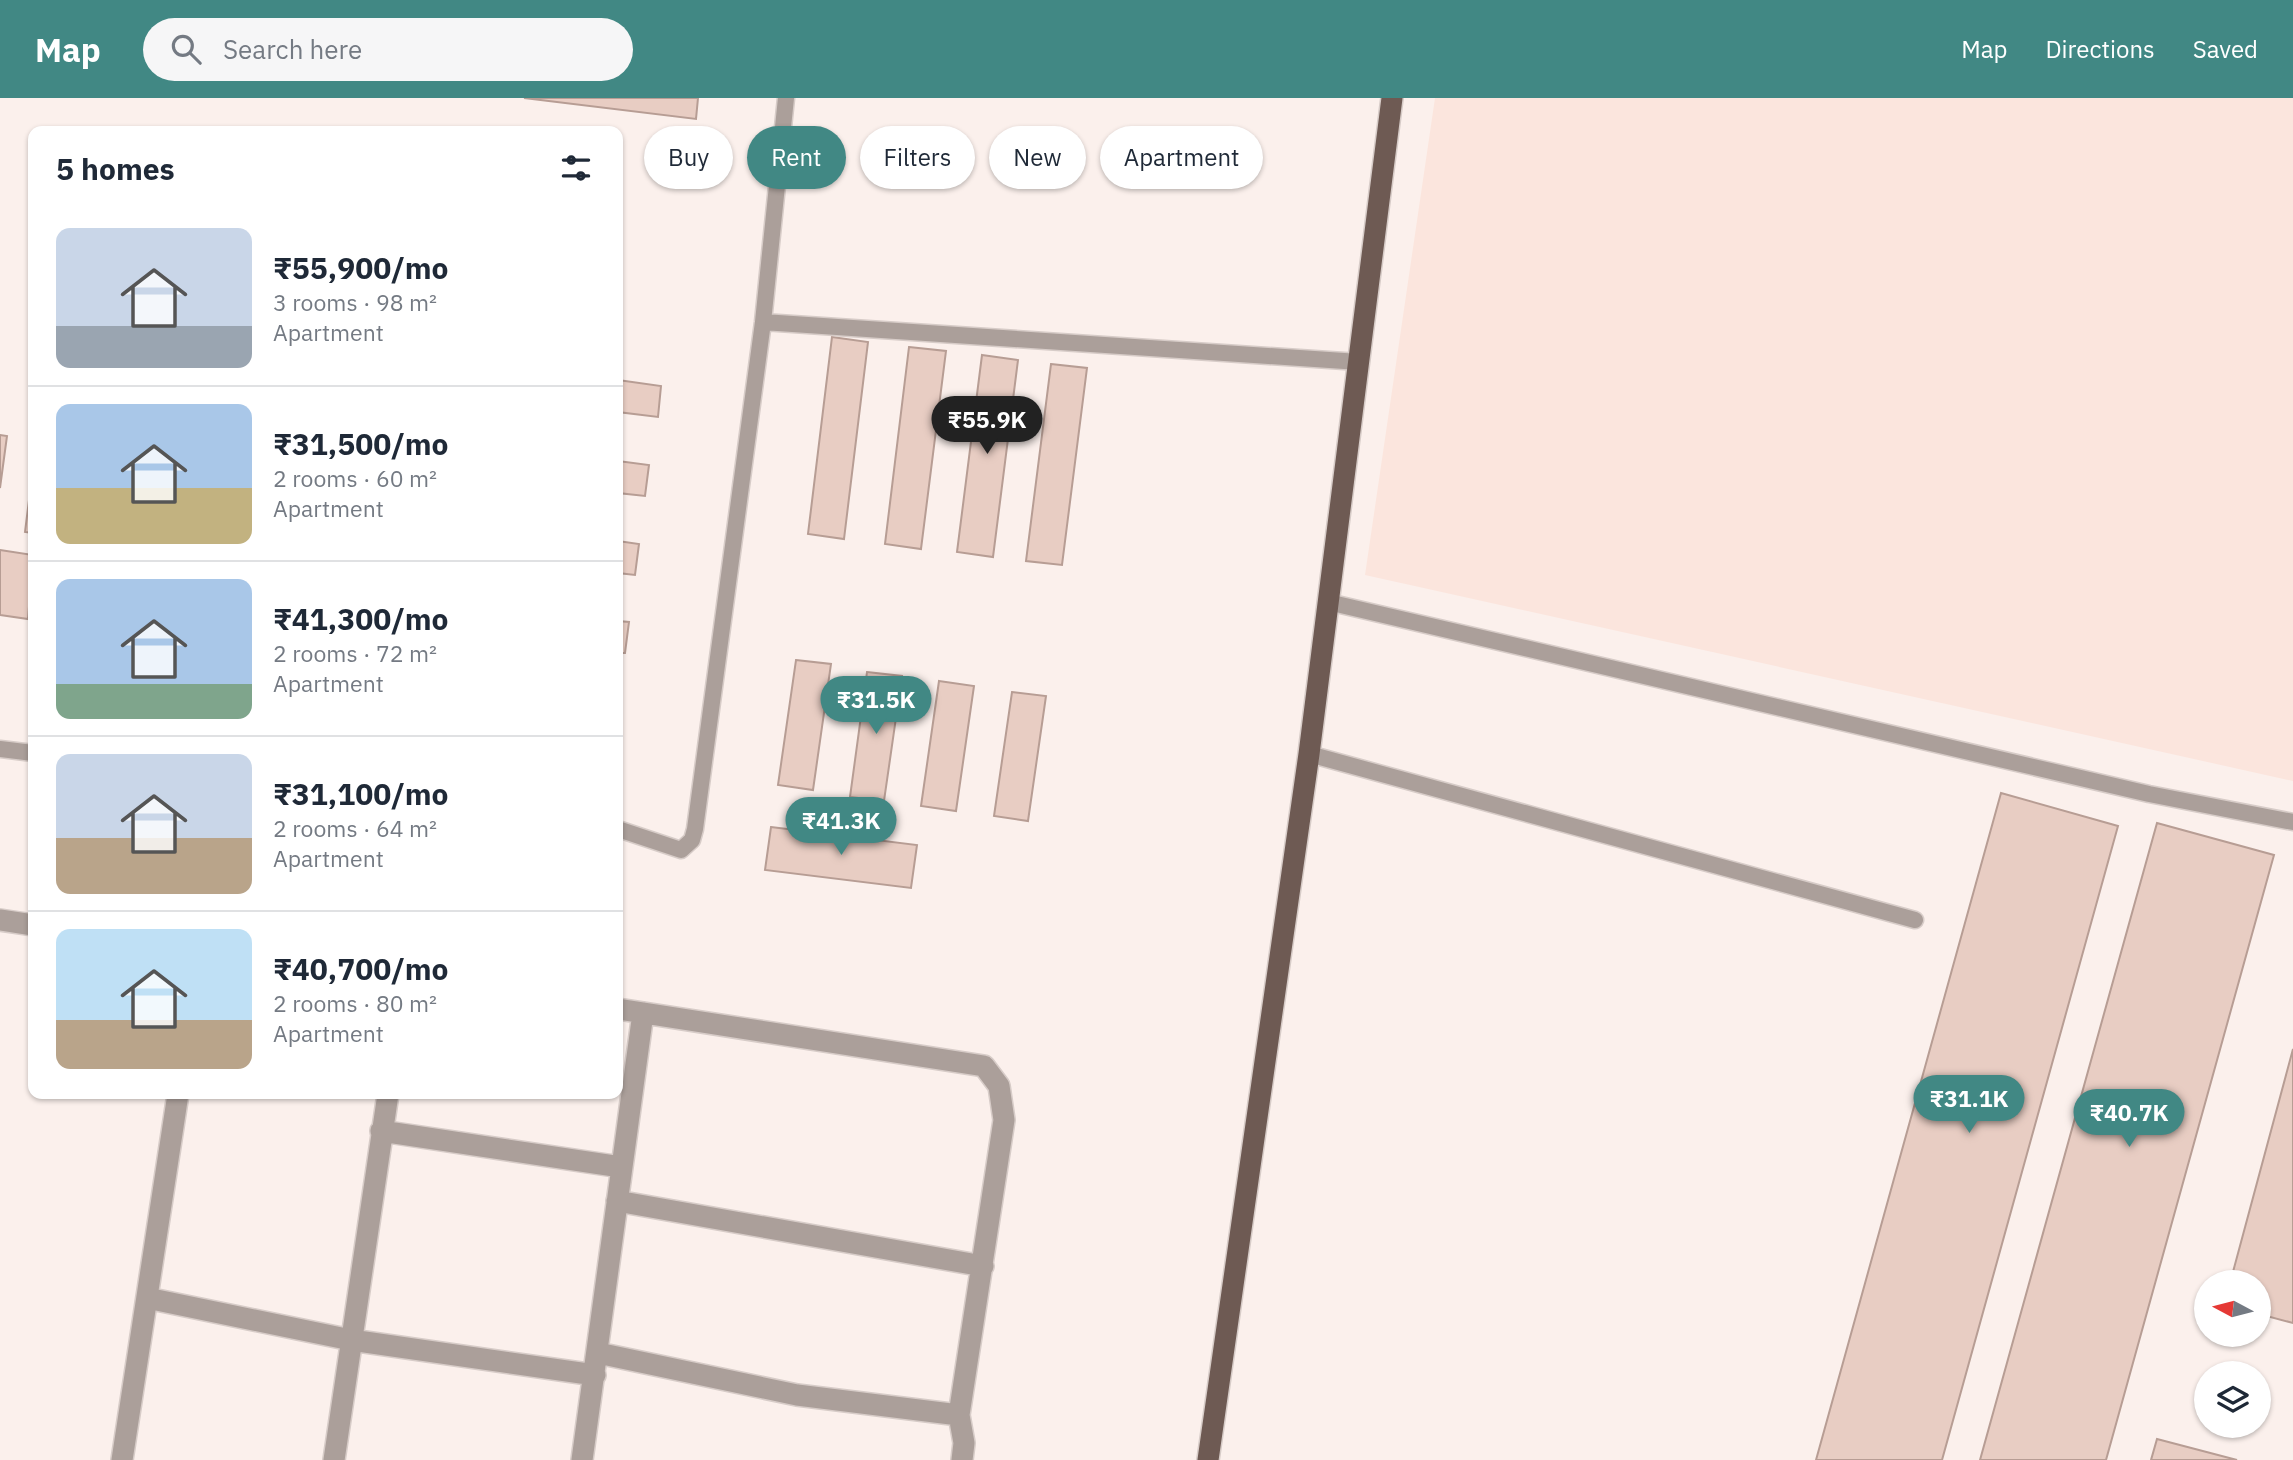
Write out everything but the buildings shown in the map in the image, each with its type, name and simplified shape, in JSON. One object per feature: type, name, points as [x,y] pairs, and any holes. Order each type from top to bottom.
[{"type":"main road","points":[[1208,1460],[1309,754],[1392,98]]},
{"type":"street","points":[[0,920],[28,924]]},
{"type":"street","points":[[623,1010],[984,1066],[999,1086],[1004,1120],[959,1415],[964,1443],[962,1460]]},
{"type":"street","points":[[582,1460],[643,1013]]},
{"type":"street","points":[[122,1460],[177,1099]]},
{"type":"street","points":[[334,1460],[387,1099]]},
{"type":"street","points":[[381,1131],[621,1167]]},
{"type":"street","points":[[617,1200],[983,1266]]},
{"type":"street","points":[[147,1298],[351,1340],[595,1375]]},
{"type":"street","points":[[598,1353],[797,1395],[959,1415]]},
{"type":"lane","points":[[623,831],[681,850],[692,840],[695,829],[763,322],[786,98]]},
{"type":"lane","points":[[763,322],[1359,362]]},
{"type":"lane","points":[[1328,602],[2149,794],[2293,822]]},
{"type":"lane","points":[[0,748],[28,752]]},
{"type":"lane","points":[[1309,754],[1915,920]]},
{"type":"shaded area","points":[[1435,98],[2293,98],[2293,781],[1365,575]]}]
